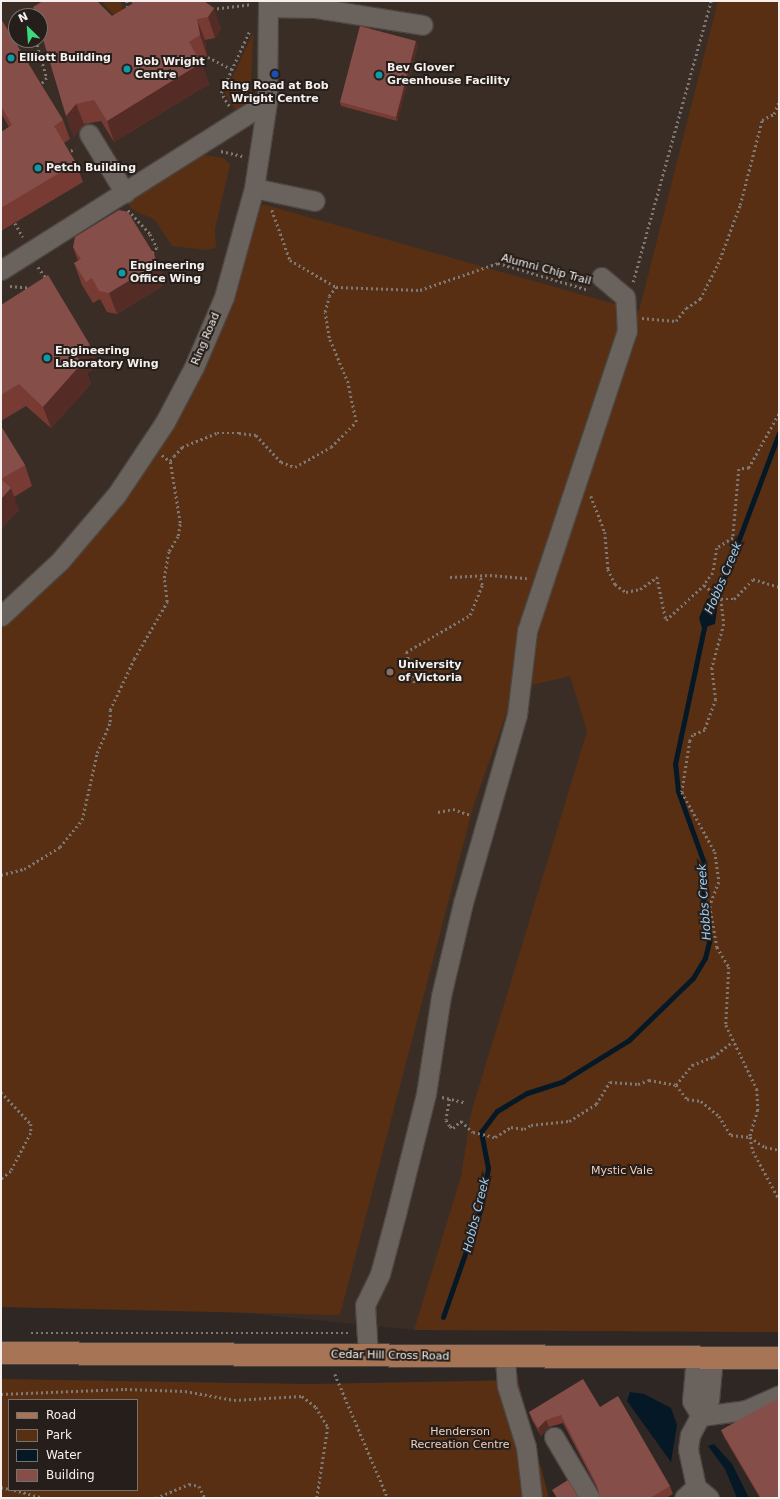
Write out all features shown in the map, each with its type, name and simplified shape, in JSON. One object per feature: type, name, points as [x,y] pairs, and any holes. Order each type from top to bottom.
[{"type":"main road","name":"Cedar Hill Cross Road","points":[[1,1353],[366,1344],[505,1358],[779,1358]]},
{"type":"street","points":[[264,4],[316,8],[423,25]]},
{"type":"street","name":"Ring Road","points":[[1,616],[42,579],[94,523],[134,470],[165,422],[194,367],[224,297],[259,190],[266,102],[264,4]]},
{"type":"street","points":[[1,270],[121,196],[266,102]]},
{"type":"street","points":[[89,134],[121,196]]},
{"type":"street","points":[[259,190],[316,201]]},
{"type":"street","points":[[366,1344],[365,1305],[380,1274],[426,1094],[441,996],[484,820],[517,715],[527,631],[543,576],[579,478],[626,331],[625,297],[599,285]]},
{"type":"street","points":[[696,1494],[688,1449],[690,1436],[709,1400],[704,1357]]},
{"type":"street","points":[[505,1358],[507,1386],[526,1447],[532,1498]]},
{"type":"street","points":[[701,1416],[746,1410],[779,1395]]},
{"type":"street","points":[[554,1437],[590,1498]]},
{"type":"path","points":[[125,14],[129,12],[127,1]]},
{"type":"path","points":[[711,1],[626,306],[644,319],[669,323],[676,321],[686,308],[700,299],[718,264],[740,205],[762,120],[774,114],[779,101]]},
{"type":"path","points":[[206,10],[264,4]]},
{"type":"path","points":[[237,120],[221,93],[253,24]]},
{"type":"path","points":[[38,48],[47,78],[40,82],[41,86]]},
{"type":"path","points":[[208,57],[232,69]]},
{"type":"path","points":[[241,162],[243,148]]},
{"type":"path","points":[[1,875],[24,869],[60,847],[82,820],[97,753],[110,722],[110,710],[134,659],[167,602],[164,578],[169,551],[178,536],[180,523],[170,461],[182,447],[217,433],[244,434],[256,435],[281,462],[295,467],[331,447],[356,422],[348,383],[329,338],[326,312],[329,296],[336,287],[290,260],[259,190]]},
{"type":"path","points":[[121,196],[150,234],[157,248],[152,254]]},
{"type":"path","points":[[15,223],[20,232]]},
{"type":"path","points":[[29,253],[51,284]]},
{"type":"path","name":"Alumni Chip Trail","points":[[336,287],[420,290],[498,263],[599,285]]},
{"type":"path","points":[[1,285],[40,289]]},
{"type":"path","points":[[579,478],[591,492],[605,532],[608,568],[615,584],[626,592],[640,590],[657,577],[666,620],[704,585],[713,573],[717,548],[733,538],[739,469],[749,468],[779,414]]},
{"type":"path","points":[[414,683],[406,652],[470,615],[482,585],[480,576]]},
{"type":"path","points":[[450,577],[480,576],[519,579],[543,576]]},
{"type":"path","points":[[704,585],[721,599],[734,599],[753,578],[779,587]]},
{"type":"path","points":[[721,599],[724,624],[712,668],[716,699],[705,730],[693,735],[690,741],[682,792],[686,806],[710,841],[718,867],[720,882],[710,906],[716,947],[729,967],[725,1004],[732,1042],[757,1089],[758,1110],[750,1137],[763,1174],[779,1199]]},
{"type":"path","points":[[438,812],[453,809],[484,820]]},
{"type":"path","points":[[676,1085],[692,1065],[713,1057],[732,1042]]},
{"type":"path","points":[[450,1099],[448,1124],[453,1128],[461,1121],[477,1133],[495,1137],[511,1127],[524,1129],[532,1124],[569,1121],[596,1104],[610,1082],[638,1084],[649,1080],[676,1085],[687,1099],[701,1101],[719,1116],[731,1135],[750,1137],[765,1147],[779,1150]]},
{"type":"path","points":[[1,1092],[31,1124],[31,1133],[11,1171],[1,1179]]},
{"type":"path","points":[[23,1333],[366,1344]]},
{"type":"path","points":[[334,1374],[388,1498]]},
{"type":"path","points":[[1,1394],[125,1389],[185,1392],[234,1400],[302,1396],[316,1407],[328,1427],[317,1498]]},
{"type":"path","points":[[156,1498],[189,1484],[199,1486],[205,1498]]},
{"type":"path","points":[[18,1491],[43,1498]]},
{"type":"shaded area","name":"University of Victoria","points":[[1,1],[779,1],[779,1332],[414,1330],[156,1304],[1,1304]]},
{"type":"green space","points":[[101,1],[121,1],[123,11],[115,16]]},
{"type":"green space","name":"University of Victoria","points":[[718,1],[779,1],[779,1332],[414,1330],[461,1177],[471,1113],[587,731],[570,676],[515,689],[473,807],[340,1315],[1,1307],[1,627],[93,537],[163,444],[200,375],[233,297],[262,204],[639,311]]},
{"type":"green space","points":[[253,33],[250,108],[239,115],[225,93]]},
{"type":"green space","points":[[192,153],[224,158],[230,165],[215,229],[216,248],[206,250],[172,246],[155,220],[132,209],[125,198]]},
{"type":"green space","name":"Henderson Recreation Centre","points":[[1,1379],[308,1384],[518,1380],[549,1498],[1,1498]]},
{"type":"water","points":[[712,598],[718,602],[715,624],[702,628],[699,618],[707,599]]},
{"type":"water","points":[[630,1392],[644,1394],[671,1408],[677,1425],[671,1462],[627,1401]]},
{"type":"water","points":[[714,1444],[732,1464],[749,1498],[737,1498],[725,1469],[708,1446]]},
{"type":"building","name":"Bob Wright Centre","points":[[43,1],[97,1],[112,16],[132,4],[132,1],[204,1],[214,8],[208,17],[197,19],[200,35],[189,42],[201,63],[107,121],[94,100],[76,104],[66,116],[46,48],[48,48],[48,8],[33,7]]},
{"type":"building","points":[[1,19],[8,30],[8,48],[19,48],[63,120],[54,126],[76,163],[1,208],[1,132],[12,125],[1,106]]},
{"type":"building","name":"Bev Glover Greenhouse Facility","points":[[360,26],[416,41],[396,117],[340,102]]},
{"type":"building","name":"Engineering Office Wing","points":[[119,210],[128,212],[155,256],[153,266],[109,293],[99,291],[92,278],[86,282],[74,263],[81,259],[73,247],[75,237]]},
{"type":"building","name":"Engineering Laboratory Wing","points":[[48,275],[90,345],[74,355],[83,362],[43,407],[19,384],[1,395],[1,305]]},
{"type":"building","points":[[1,426],[25,465],[1,479]]},
{"type":"building","points":[[1,479],[11,488],[1,499]]},
{"type":"building","points":[[583,1379],[600,1407],[618,1396],[670,1486],[650,1498],[600,1498],[597,1485],[561,1415],[546,1420],[538,1428],[529,1412]]},
{"type":"building","points":[[779,1398],[779,1498],[761,1498],[721,1430]]},
{"type":"building","points":[[568,1480],[578,1497],[557,1498],[552,1490]]},
{"type":"waterway","name":"Hobbs Creek","points":[[714,605],[779,433]]},
{"type":"waterway","name":"Hobbs Creek","points":[[443,1317],[481,1208],[488,1168],[481,1132],[497,1111],[527,1093],[563,1081],[629,1040],[693,978],[705,958],[709,942],[703,916],[704,863],[678,791],[675,764],[705,623]]},
{"type":"place","name":"Elliott Building","points":[[11,58]]},
{"type":"place","name":"Bob Wright Centre","points":[[127,69]]},
{"type":"place","name":"Ring Road at Bob Wright Centre","points":[[275,74]]},
{"type":"place","name":"Bev Glover Greenhouse Facility","points":[[379,75]]},
{"type":"place","name":"Petch Building","points":[[38,168]]},
{"type":"place","name":"Engineering Office Wing","points":[[122,273]]},
{"type":"place","name":"Engineering Laboratory Wing","points":[[47,358]]},
{"type":"place","name":"University of Victoria","points":[[390,672]]},
{"type":"park label","name":"Mystic Vale","points":[[622,1171]]}]
